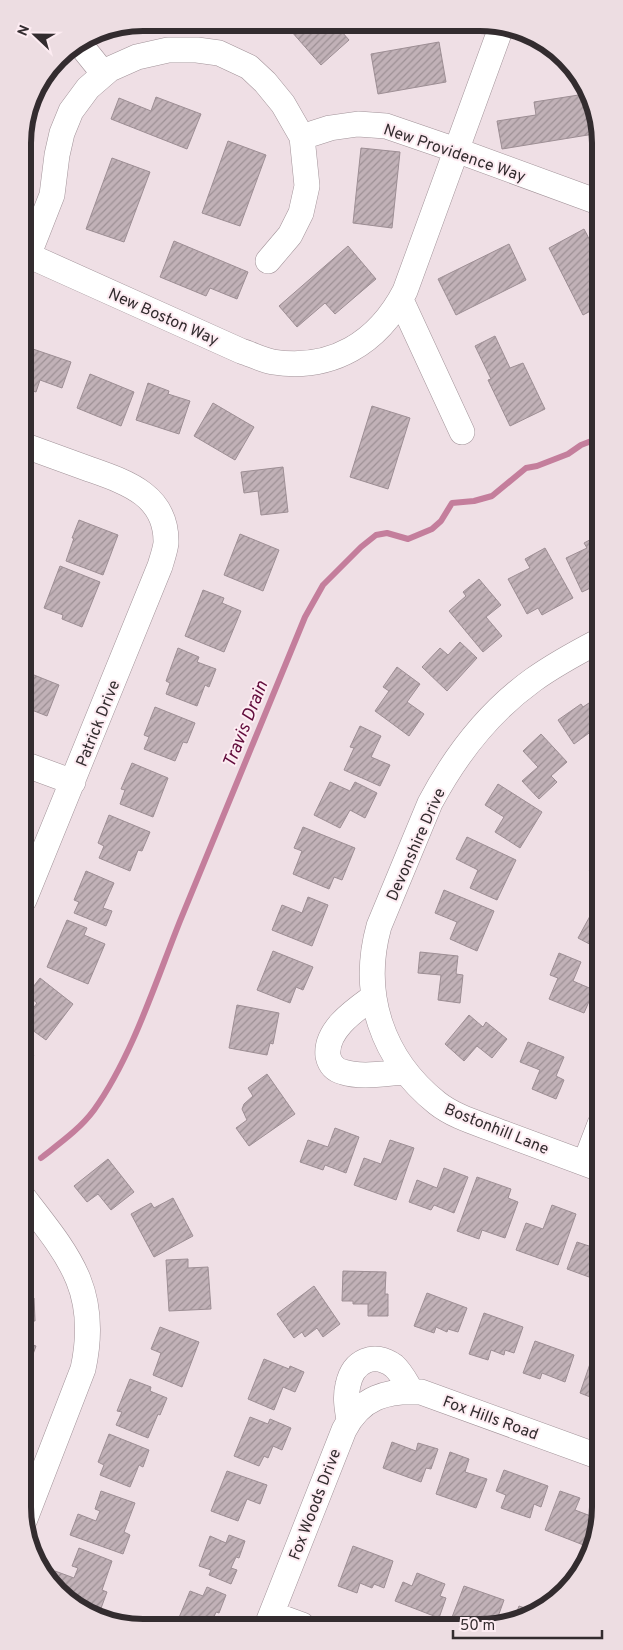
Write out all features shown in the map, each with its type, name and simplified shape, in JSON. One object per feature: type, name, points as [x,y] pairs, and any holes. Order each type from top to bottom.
[{"type":"street","name":"New Boston Way","points":[[31,257],[241,351],[271,362],[309,363],[323,361],[350,351],[365,342],[382,325],[405,292],[499,33]]},
{"type":"street","points":[[83,48],[104,74]]},
{"type":"street","points":[[31,243],[52,195],[57,154],[62,133],[71,111],[88,88],[110,69],[137,57],[168,50],[197,50],[219,53],[249,67],[265,82],[283,104],[302,137],[307,186],[301,213],[290,236],[268,261]]},
{"type":"street","name":"New Providence Way","points":[[302,137],[330,128],[358,124],[386,126],[592,200]]},
{"type":"street","points":[[401,300],[462,432]]},
{"type":"street","name":"Patrick Drive","points":[[31,448],[108,476],[130,485],[144,494],[161,515],[165,528],[166,544],[160,566],[31,883]]},
{"type":"street","name":"Devonshire Drive","points":[[384,1037],[373,997],[372,964],[374,944],[379,926],[430,803],[464,749],[512,698],[532,681],[592,645]]},
{"type":"street","points":[[31,767],[73,782]]},
{"type":"street","points":[[373,997],[350,1014],[333,1034],[328,1051],[329,1063],[344,1073],[366,1075],[405,1072]]},
{"type":"street","name":"Bostonhill Lane","points":[[384,1037],[405,1072],[437,1103],[460,1117],[592,1166]]},
{"type":"street","points":[[31,1207],[63,1249],[76,1273],[84,1296],[88,1321],[87,1349],[83,1369],[31,1503]]},
{"type":"street","points":[[349,1420],[346,1401],[348,1384],[353,1372],[360,1364],[371,1358],[382,1360],[396,1367],[412,1392]]},
{"type":"street","name":"Fox Hills Road","points":[[380,1396],[395,1392],[421,1392],[592,1454]]},
{"type":"street","name":"Fox Woods Drive","points":[[270,1619],[338,1442],[349,1420],[358,1410],[380,1396]]},
{"type":"building","points":[[291,31],[341,31],[349,40],[321,65]]},
{"type":"building","points":[[439,42],[446,82],[378,94],[371,54]]},
{"type":"building","points":[[580,95],[586,107],[592,134],[502,149],[497,121],[536,115],[534,102]]},
{"type":"building","points":[[156,97],[201,114],[187,149],[111,119],[119,98],[151,111]]},
{"type":"building","points":[[228,141],[266,155],[240,226],[202,213]]},
{"type":"building","points":[[361,148],[400,152],[392,228],[353,223]]},
{"type":"building","points":[[112,158],[150,172],[124,242],[86,229]]},
{"type":"building","points":[[584,229],[592,244],[592,310],[583,315],[549,248]]},
{"type":"building","points":[[174,241],[248,272],[237,299],[210,288],[206,296],[160,277]]},
{"type":"building","points":[[509,244],[526,280],[456,315],[438,279]]},
{"type":"building","points":[[348,246],[376,279],[335,314],[325,303],[297,327],[279,306]]},
{"type":"building","points":[[495,336],[510,368],[523,363],[545,409],[510,426],[488,380],[491,379],[475,346]]},
{"type":"building","points":[[31,348],[71,362],[62,388],[40,380],[36,392],[31,390]]},
{"type":"building","points":[[90,374],[134,392],[121,426],[77,408]]},
{"type":"building","points":[[148,383],[169,391],[168,394],[190,401],[179,434],[136,420]]},
{"type":"building","points":[[213,403],[254,427],[235,460],[194,436]]},
{"type":"building","points":[[372,406],[410,418],[388,489],[350,477]]},
{"type":"building","points":[[283,467],[288,512],[261,515],[258,491],[244,493],[241,472]]},
{"type":"building","points":[[79,520],[118,535],[103,575],[66,561]]},
{"type":"building","points":[[240,534],[279,550],[263,591],[224,575]]},
{"type":"building","points":[[592,539],[592,587],[582,592],[566,558],[587,548],[584,543]]},
{"type":"building","points":[[545,548],[573,598],[542,615],[538,608],[527,614],[508,579],[530,568],[525,559]]},
{"type":"building","points":[[60,566],[100,582],[82,627],[62,619],[63,615],[44,608]]},
{"type":"building","points":[[479,579],[501,605],[486,617],[502,636],[483,652],[449,611],[466,596],[463,592]]},
{"type":"building","points":[[203,590],[224,598],[222,603],[241,611],[224,652],[185,636]]},
{"type":"building","points":[[460,642],[477,658],[447,691],[422,667],[440,648],[448,655]]},
{"type":"building","points":[[178,648],[199,657],[197,662],[216,669],[209,687],[205,685],[197,706],[166,694],[170,683],[166,681]]},
{"type":"building","points":[[397,667],[420,684],[407,702],[424,714],[409,736],[375,711],[389,691],[383,687]]},
{"type":"building","points":[[31,674],[59,685],[47,716],[31,710]]},
{"type":"building","points":[[592,701],[592,738],[589,733],[574,744],[558,720],[581,704],[583,707]]},
{"type":"building","points":[[155,707],[195,723],[187,743],[183,742],[175,761],[144,749],[149,737],[144,735]]},
{"type":"building","points":[[360,726],[381,736],[371,757],[390,765],[380,786],[344,770],[354,748],[350,747]]},
{"type":"building","points":[[541,734],[567,762],[551,776],[557,782],[539,799],[522,781],[538,767],[523,751]]},
{"type":"building","points":[[132,763],[168,778],[153,817],[120,804],[125,790],[121,789]]},
{"type":"building","points":[[330,782],[350,791],[355,782],[377,793],[365,818],[350,810],[340,828],[314,815]]},
{"type":"building","points":[[498,784],[542,812],[520,848],[495,832],[504,817],[485,805]]},
{"type":"building","points":[[109,815],[150,832],[142,851],[138,850],[130,871],[99,858],[104,846],[98,843]]},
{"type":"building","points":[[303,827],[355,848],[342,880],[334,877],[329,889],[293,874],[302,851],[294,848]]},
{"type":"building","points":[[467,837],[516,860],[497,900],[470,888],[478,870],[456,859]]},
{"type":"building","points":[[86,871],[114,883],[103,908],[112,911],[106,926],[74,913],[79,902],[74,900]]},
{"type":"building","points":[[444,890],[494,911],[477,951],[450,939],[457,922],[435,913]]},
{"type":"building","points":[[308,897],[328,905],[312,946],[272,930],[282,905],[302,913]]},
{"type":"building","points":[[590,916],[592,917],[592,945],[578,938]]},
{"type":"building","points":[[67,920],[87,928],[84,935],[105,944],[88,984],[47,967]]},
{"type":"building","points":[[273,951],[313,967],[303,990],[296,987],[290,1003],[257,990]]},
{"type":"building","points":[[420,952],[458,956],[456,974],[463,975],[460,1003],[438,1000],[441,975],[418,973]]},
{"type":"building","points":[[559,953],[581,962],[573,981],[592,989],[592,995],[584,1013],[549,999],[558,978],[550,975]]},
{"type":"building","points":[[40,978],[73,1004],[46,1040],[31,1029],[31,1011],[37,1003],[31,998],[31,990]]},
{"type":"building","points":[[237,1005],[279,1013],[273,1044],[270,1043],[267,1055],[229,1048]]},
{"type":"building","points":[[469,1015],[483,1027],[486,1022],[507,1039],[492,1058],[477,1046],[464,1061],[445,1044]]},
{"type":"building","points":[[528,1042],[564,1057],[556,1076],[564,1080],[556,1099],[532,1089],[540,1070],[520,1062]]},
{"type":"building","points":[[267,1074],[295,1114],[249,1146],[236,1128],[247,1120],[242,1109],[244,1104],[253,1096],[248,1088]]},
{"type":"building","points":[[335,1128],[359,1137],[346,1173],[325,1165],[323,1170],[300,1162],[308,1140],[328,1147]]},
{"type":"building","points":[[390,1140],[414,1148],[396,1200],[354,1185],[364,1158],[381,1164]]},
{"type":"building","points":[[108,1159],[134,1192],[111,1210],[98,1194],[87,1202],[74,1186]]},
{"type":"building","points":[[444,1168],[468,1177],[454,1213],[434,1205],[431,1210],[409,1202],[417,1180],[437,1188]]},
{"type":"building","points":[[477,1177],[511,1189],[508,1198],[518,1202],[505,1238],[482,1230],[479,1239],[457,1231]]},
{"type":"building","points":[[173,1198],[193,1236],[154,1257],[131,1214],[151,1203],[154,1208]]},
{"type":"building","points":[[552,1205],[576,1214],[558,1265],[516,1250],[526,1223],[543,1229]]},
{"type":"building","points":[[577,1242],[592,1247],[592,1278],[567,1269]]},
{"type":"building","points":[[188,1259],[188,1268],[208,1267],[211,1309],[169,1311],[166,1260]]},
{"type":"building","points":[[343,1271],[386,1272],[385,1294],[388,1294],[388,1316],[368,1316],[368,1304],[353,1304],[353,1301],[342,1301]]},
{"type":"building","points":[[314,1286],[340,1324],[323,1337],[317,1328],[305,1337],[302,1332],[294,1338],[277,1314]]},
{"type":"building","points":[[427,1293],[467,1308],[458,1332],[448,1329],[447,1332],[436,1327],[434,1333],[414,1326]]},
{"type":"building","points":[[31,1298],[34,1298],[35,1321],[31,1321]]},
{"type":"building","points":[[484,1313],[523,1327],[514,1353],[505,1350],[504,1355],[491,1350],[488,1360],[469,1354]]},
{"type":"building","points":[[160,1327],[199,1342],[182,1387],[153,1375],[161,1353],[151,1349]]},
{"type":"building","points":[[535,1341],[574,1355],[565,1382],[542,1373],[540,1379],[523,1373]]},
{"type":"building","points":[[31,1344],[36,1346],[31,1360]]},
{"type":"building","points":[[592,1358],[592,1398],[580,1393]]},
{"type":"building","points":[[264,1359],[289,1369],[290,1366],[304,1372],[295,1392],[283,1387],[274,1410],[248,1399]]},
{"type":"building","points":[[130,1379],[151,1387],[150,1391],[167,1398],[148,1438],[116,1425],[122,1412],[117,1411]]},
{"type":"building","points":[[250,1417],[268,1424],[270,1419],[291,1428],[282,1450],[273,1446],[268,1458],[264,1456],[259,1466],[234,1456]]},
{"type":"building","points":[[109,1434],[149,1450],[143,1467],[139,1465],[130,1487],[100,1475],[104,1465],[98,1462]]},
{"type":"building","points":[[392,1442],[416,1451],[418,1443],[438,1449],[431,1469],[426,1468],[421,1482],[383,1468]]},
{"type":"building","points":[[450,1452],[469,1459],[465,1472],[487,1479],[476,1508],[436,1494]]},
{"type":"building","points":[[504,1470],[548,1486],[541,1507],[534,1504],[530,1518],[501,1508],[506,1495],[496,1491]]},
{"type":"building","points":[[227,1471],[267,1485],[260,1504],[247,1499],[238,1521],[211,1511]]},
{"type":"building","points":[[101,1491],[135,1503],[124,1532],[130,1535],[123,1554],[70,1535],[78,1514],[96,1521],[100,1511],[95,1509]]},
{"type":"building","points":[[560,1491],[580,1498],[575,1510],[592,1516],[585,1546],[545,1530]]},
{"type":"building","points":[[229,1535],[245,1541],[239,1558],[236,1557],[231,1568],[237,1570],[231,1584],[209,1575],[211,1570],[199,1566],[210,1536],[226,1543]]},
{"type":"building","points":[[353,1546],[393,1561],[384,1588],[374,1584],[372,1588],[360,1583],[357,1593],[338,1586]]},
{"type":"building","points":[[79,1548],[112,1561],[102,1590],[107,1592],[100,1610],[75,1596],[54,1575],[55,1571],[74,1578],[78,1568],[72,1566]]},
{"type":"building","points":[[417,1573],[445,1584],[440,1596],[446,1598],[439,1618],[395,1601],[403,1582],[412,1586]]},
{"type":"building","points":[[464,1586],[504,1600],[498,1618],[451,1619]]},
{"type":"building","points":[[207,1587],[226,1595],[219,1613],[216,1612],[213,1619],[178,1619],[190,1591],[203,1596]]},
{"type":"building","points":[[519,1606],[526,1608],[523,1610],[517,1612]]},
{"type":"waterway","name":"Travis Drain","points":[[41,1158],[69,1136],[94,1110],[108,1089],[132,1043],[195,883],[305,617],[323,585],[361,547],[376,535],[387,533],[408,539],[432,529],[441,521],[452,503],[474,501],[492,496],[526,468],[537,466],[568,454],[581,445],[592,441]]}]
